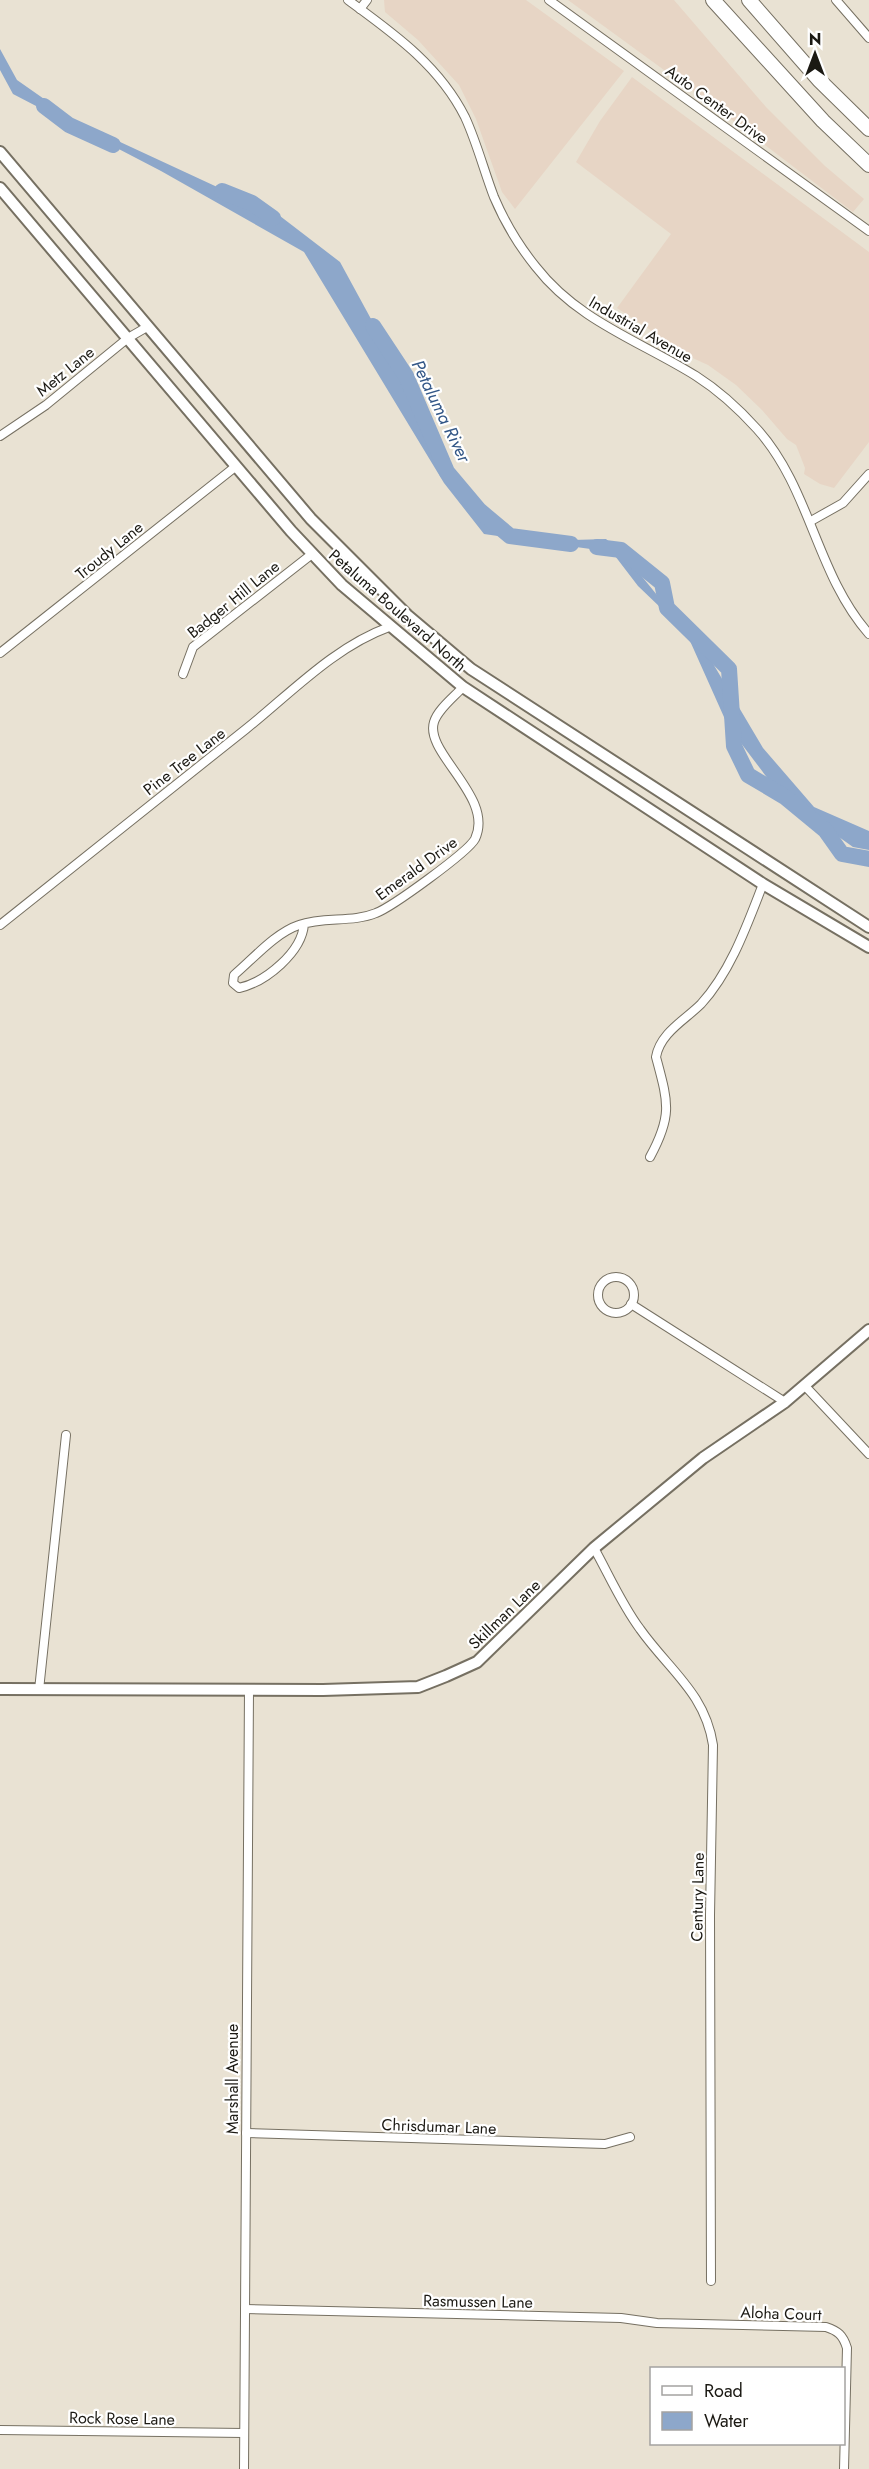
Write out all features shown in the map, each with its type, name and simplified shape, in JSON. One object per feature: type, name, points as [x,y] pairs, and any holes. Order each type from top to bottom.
[{"type":"highway","points":[[713,0],[824,121],[869,165]]},
{"type":"highway","points":[[748,0],[819,80],[869,129]]},
{"type":"main road","name":"Petaluma Boulevard North","points":[[0,152],[311,519],[407,615],[463,662],[869,927]]},
{"type":"main road","name":"Petaluma Boulevard North","points":[[2,195],[128,338],[235,467],[312,554],[389,627],[463,687],[763,884],[869,947]]},
{"type":"main road","name":"Skillman Lane","points":[[0,1689],[249,1690],[418,1687],[446,1676],[477,1662],[594,1548],[702,1458],[785,1402],[869,1330]]},
{"type":"street","name":"Industrial Avenue","points":[[348,0],[416,51],[445,85],[469,127],[503,216],[542,274],[576,307],[596,321],[695,375],[728,399],[772,447],[795,484],[841,594],[869,634]]},
{"type":"street","points":[[360,9],[367,0]]},
{"type":"street","name":"Auto Center Drive","points":[[549,0],[869,231]]},
{"type":"street","points":[[836,0],[869,38]]},
{"type":"street","name":"Metz Lane","points":[[0,436],[46,405],[128,338],[147,327]]},
{"type":"street","name":"Troudy Lane","points":[[0,654],[235,467]]},
{"type":"street","points":[[811,521],[843,503],[869,474]]},
{"type":"street","name":"Badger Hill Lane","points":[[183,674],[193,647],[312,554]]},
{"type":"street","name":"Pine Tree Lane","points":[[0,925],[254,723],[305,679],[364,636],[389,627]]},
{"type":"street","name":"Emerald Drive","points":[[304,924],[300,942],[268,974],[254,985],[239,988],[233,983],[234,975],[280,936],[304,924],[376,914],[456,857],[474,840],[478,827],[475,807],[442,752],[434,734],[433,724],[437,716],[463,687]]},
{"type":"street","points":[[650,1157],[664,1131],[667,1113],[656,1057],[658,1049],[664,1038],[701,1003],[725,971],[763,884]]},
{"type":"street","points":[[612,1278],[623,1279],[634,1293],[631,1305],[617,1313],[606,1310],[598,1295],[602,1284],[612,1278]]},
{"type":"street","points":[[631,1305],[785,1402]]},
{"type":"street","points":[[805,1386],[869,1454]]},
{"type":"street","points":[[39,1690],[66,1435]]},
{"type":"street","name":"Century Lane","points":[[594,1548],[639,1629],[697,1698],[710,1724],[713,1745],[710,1915],[711,2281]]},
{"type":"street","name":"Marshall Avenue","points":[[244,2469],[249,1690]]},
{"type":"street","name":"Chrisdumar Lane","points":[[246,2133],[605,2144],[630,2137]]},
{"type":"street","name":"Rasmussen Lane","points":[[245,2309],[621,2318],[651,2323],[726,2324]]},
{"type":"street","name":"Aloha Court","points":[[726,2324],[826,2327],[837,2331],[844,2338],[847,2348],[845,2429]]},
{"type":"street","name":"Rock Rose Lane","points":[[0,2430],[244,2433]]},
{"type":"street","name":"Aloha Court","points":[[844,2469],[845,2445]]},
{"type":"shaded area","points":[[384,0],[526,0],[624,71],[515,209],[502,192],[476,119],[459,85],[418,40],[385,12]]},
{"type":"shaded area","points":[[568,0],[674,0],[766,107],[825,166],[864,199],[853,212],[723,113]]},
{"type":"shaded area","points":[[632,77],[869,252],[869,442],[834,488],[820,484],[804,474],[805,468],[796,445],[787,439],[736,385],[708,365],[662,344],[658,335],[617,308],[671,234],[576,162],[600,121]]},
{"type":"water","points":[[0,49],[17,80],[77,122],[280,216],[340,262],[438,442],[459,491],[492,528],[573,540],[606,539],[626,557],[657,595],[686,618],[763,748],[814,807],[869,831],[869,850],[853,847],[781,796],[728,726],[686,632],[638,586],[612,552],[484,534],[444,483],[304,252],[161,171],[13,94],[0,70]]},
{"type":"waterway","name":"Petaluma River","points":[[44,106],[69,125],[113,145]]},
{"type":"waterway","name":"Petaluma River","points":[[222,191],[252,203],[273,218]]},
{"type":"waterway","name":"Petaluma River","points":[[373,326],[406,376],[447,472],[479,510],[510,536],[571,544]]},
{"type":"waterway","name":"Petaluma River","points":[[597,547],[621,550],[662,583],[667,608],[729,669],[734,746],[748,775],[785,797],[825,830],[842,854],[869,859]]}]
